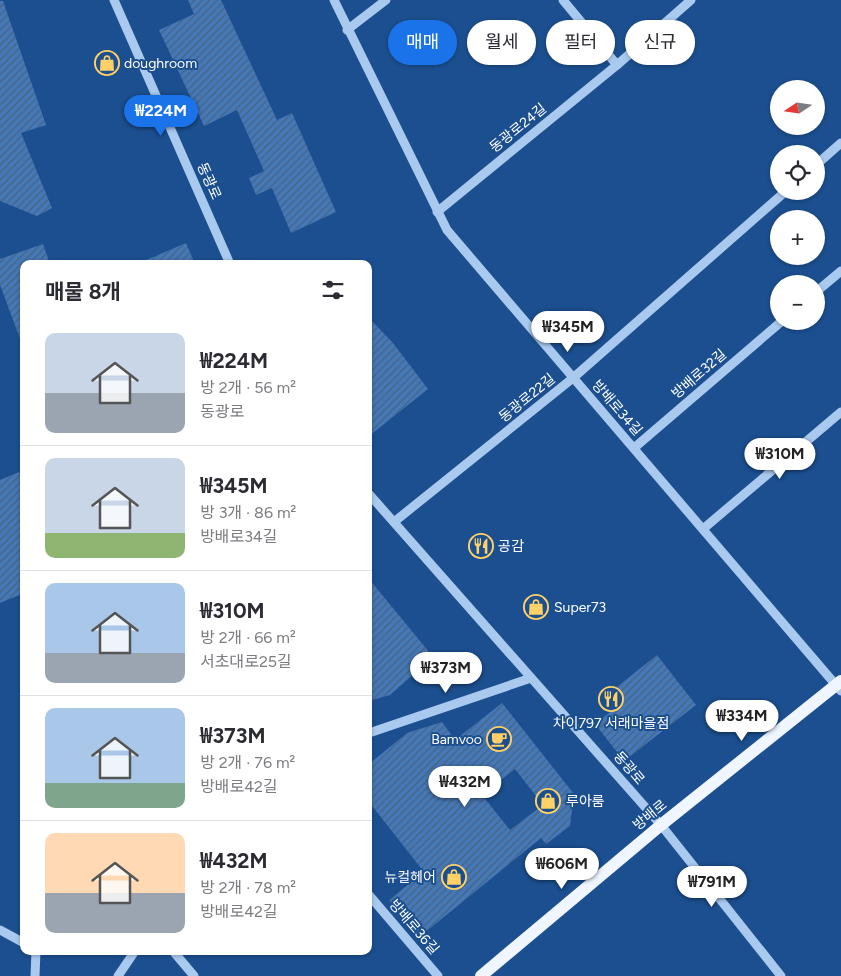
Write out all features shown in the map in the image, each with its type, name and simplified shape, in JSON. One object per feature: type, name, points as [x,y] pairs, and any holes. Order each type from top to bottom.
[{"type":"main road","name":"방배로","points":[[481,976],[661,825],[839,685]]},
{"type":"street","name":"동광로","points":[[114,0],[228,260]]},
{"type":"street","name":"방배로34길","points":[[334,0],[347,30],[447,230],[839,685]]},
{"type":"street","points":[[347,30],[386,0]]},
{"type":"street","points":[[563,0],[618,65]]},
{"type":"street","name":"동광로24길","points":[[437,212],[618,65],[691,0]]},
{"type":"street","points":[[825,157],[841,143]]},
{"type":"street","name":"동광로22길","points":[[394,522],[574,378],[776,200]]},
{"type":"street","points":[[825,284],[841,271]]},
{"type":"street","name":"방배로32길","points":[[634,448],[772,330]]},
{"type":"street","points":[[703,529],[841,412]]},
{"type":"street","name":"동광로","points":[[372,497],[661,825],[781,976]]},
{"type":"street","points":[[372,732],[531,678]]},
{"type":"street","name":"방배로36길","points":[[372,899],[438,976]]},
{"type":"street","points":[[0,930],[20,941]]},
{"type":"street","points":[[35,976],[36,955]]},
{"type":"street","points":[[118,976],[133,955]]},
{"type":"street","points":[[176,955],[194,976]]},
{"type":"building","points":[[188,0],[221,0],[277,120],[292,113],[336,212],[291,233],[272,188],[256,195],[249,178],[264,171],[237,110],[204,126],[159,30],[194,14]]},
{"type":"building","points":[[0,1],[3,1],[46,125],[21,133],[52,208],[37,216],[0,201]]},
{"type":"building","points":[[186,243],[193,260],[146,260]]},
{"type":"building","points":[[43,244],[49,260],[20,260],[20,339],[0,285],[0,259]]},
{"type":"building","points":[[372,321],[393,343],[428,389],[372,434]]},
{"type":"building","points":[[19,472],[20,474],[20,595],[0,603],[0,480]]},
{"type":"building","points":[[372,583],[439,664],[422,679],[416,672],[390,695],[372,700]]},
{"type":"building","points":[[657,655],[696,705],[624,761],[595,724],[623,702],[613,690]]},
{"type":"building","points":[[502,703],[574,794],[570,826],[546,844],[541,838],[418,938],[389,900],[424,872],[372,806],[372,762],[407,733],[442,722],[455,740]],"holes":[[[515,769],[543,805],[510,830],[482,795]]]},
{"type":"place","name":"doughroom","points":[[107,63]]},
{"type":"place","name":"공감","points":[[481,546]]},
{"type":"place","name":"Super73","points":[[536,607]]},
{"type":"place","name":"차이797 서래마을점","points":[[611,699]]},
{"type":"place","name":"Bamvoo","points":[[499,739]]},
{"type":"place","name":"루아룸","points":[[548,801]]},
{"type":"place","name":"뉴컬헤어","points":[[454,877]]}]
